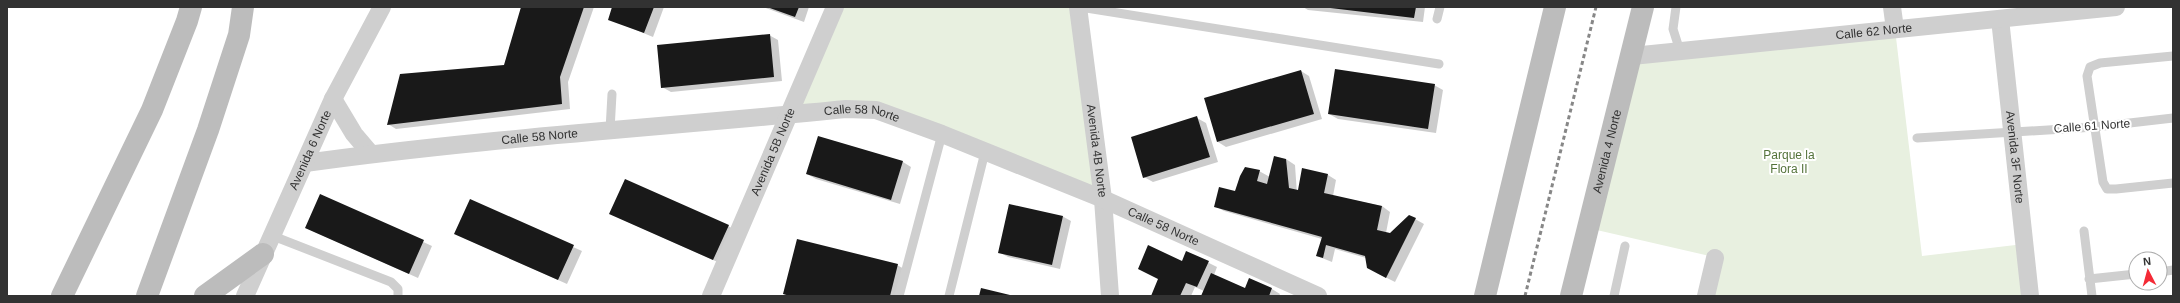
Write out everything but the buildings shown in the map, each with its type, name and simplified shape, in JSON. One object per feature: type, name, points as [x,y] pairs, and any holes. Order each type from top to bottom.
[{"type":"main road","points":[[62,296],[152,110],[187,21],[191,7]]},
{"type":"main road","points":[[147,296],[210,123],[239,35],[243,7]]},
{"type":"main road","points":[[1485,296],[1555,7]]},
{"type":"main road","name":"Avenida 4 Norte","points":[[1571,296],[1643,7]]},
{"type":"main road","points":[[205,296],[263,254]]},
{"type":"street","name":"Avenida 6 Norte","points":[[245,296],[333,99],[382,7]]},
{"type":"street","name":"Avenida 5B Norte","points":[[711,296],[835,7]]},
{"type":"street","name":"Avenida 4B Norte","points":[[1079,7],[1103,199],[1110,296]]},
{"type":"street","points":[[1892,7],[1894,29]]},
{"type":"street","name":"Calle 62 Norte","points":[[1632,56],[2116,7]]},
{"type":"street","name":"Avenida 3F Norte","points":[[2000,19],[2030,296]]},
{"type":"street","points":[[333,99],[354,134],[371,154]]},
{"type":"street","name":"Calle 58 Norte","points":[[305,162],[610,130],[846,109],[876,110],[942,134],[1103,199],[1318,296]]},
{"type":"street","points":[[1706,296],[1715,258]]},
{"type":"lane","points":[[1079,7],[1439,64]]},
{"type":"lane","points":[[1437,19],[1440,7]]},
{"type":"lane","points":[[1676,7],[1673,29],[1680,51]]},
{"type":"lane","points":[[2173,56],[2100,63],[2090,66],[2087,76],[2102,182],[2107,188],[2116,189],[2173,183]]},
{"type":"lane","points":[[610,130],[612,94]]},
{"type":"lane","name":"Calle 61 Norte","points":[[1917,138],[2095,127],[2173,118]]},
{"type":"lane","points":[[898,296],[942,134]]},
{"type":"lane","points":[[949,296],[985,152]]},
{"type":"lane","points":[[2084,231],[2092,296]]},
{"type":"lane","points":[[273,236],[391,282],[398,289],[398,296]]},
{"type":"lane","points":[[1614,296],[1626,246]]},
{"type":"lane","points":[[2090,279],[2128,275]]},
{"type":"green space","points":[[835,7],[1078,7],[1103,199],[876,110],[789,115]]},
{"type":"green space","name":"Parque la Flora II","points":[[1895,29],[1922,256],[2024,244],[2030,296],[1706,296],[1714,257],[1588,228],[1632,56]]},
{"type":"railway","points":[[1525,296],[1596,7]]}]
